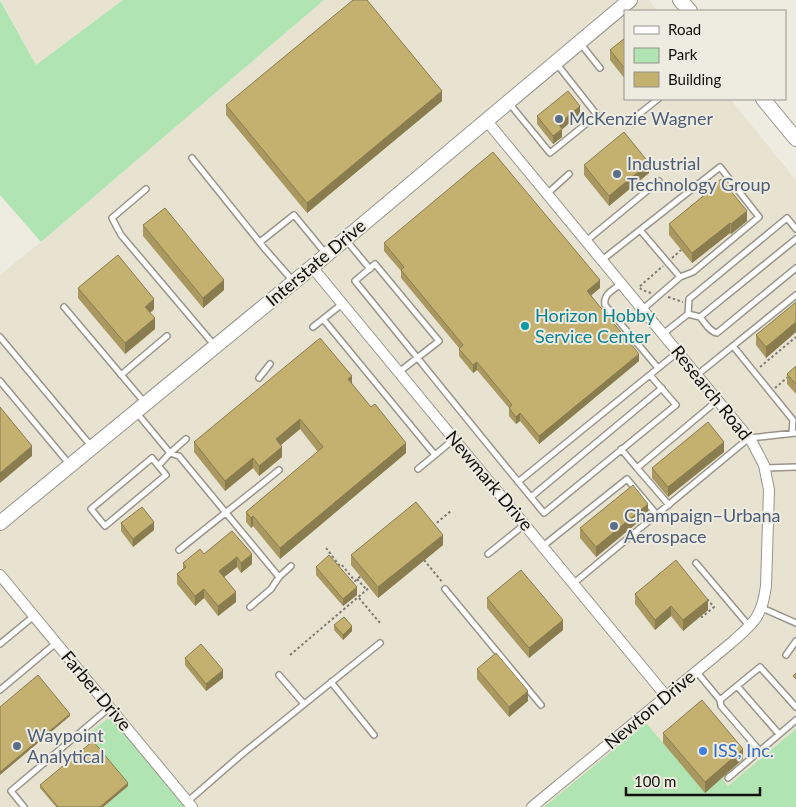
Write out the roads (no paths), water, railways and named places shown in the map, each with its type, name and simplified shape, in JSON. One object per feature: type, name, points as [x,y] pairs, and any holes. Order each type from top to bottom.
[{"type":"main road","name":"Interstate Drive","points":[[0,523],[312,267],[630,0]]},
{"type":"main road","points":[[680,0],[689,10]]},
{"type":"main road","points":[[764,100],[796,139]]},
{"type":"street","name":"Research Road","points":[[486,120],[718,400],[749,438],[758,453],[769,490],[766,586],[762,608]]},
{"type":"street","name":"Newmark Drive","points":[[312,267],[666,696]]},
{"type":"street","name":"Farber Drive","points":[[0,575],[190,804]]},
{"type":"street","name":"Newton Drive","points":[[532,807],[750,627],[762,608]]},
{"type":"lane","points":[[580,43],[600,68]]},
{"type":"lane","points":[[508,102],[550,154],[597,115],[555,63]]},
{"type":"lane","points":[[638,115],[657,100]]},
{"type":"lane","points":[[192,158],[293,282]]},
{"type":"lane","points":[[602,260],[720,167],[759,217],[693,272],[680,277],[642,309]]},
{"type":"lane","points":[[547,194],[569,174]]},
{"type":"lane","points":[[586,241],[659,181]]},
{"type":"lane","points":[[146,189],[112,218],[121,235],[215,346]]},
{"type":"lane","points":[[260,242],[294,215],[327,254]]},
{"type":"lane","points":[[663,334],[688,314],[689,299],[787,218],[796,229]]},
{"type":"lane","points":[[640,230],[680,277]]},
{"type":"lane","points":[[345,239],[370,269]]},
{"type":"lane","points":[[700,317],[796,239]]},
{"type":"lane","points":[[399,372],[417,358],[439,341],[375,264],[355,281],[417,358],[518,482],[544,513],[676,404],[650,375]]},
{"type":"lane","points":[[688,314],[700,317],[711,330],[717,333],[796,268]]},
{"type":"lane","points":[[621,284],[606,296],[604,300],[605,305],[658,368]]},
{"type":"lane","points":[[697,375],[796,295]]},
{"type":"lane","points":[[313,327],[342,304]]},
{"type":"lane","points":[[64,307],[121,374],[170,452],[179,456],[278,576]]},
{"type":"lane","points":[[323,319],[435,455]]},
{"type":"lane","points":[[121,374],[167,336]]},
{"type":"lane","points":[[0,337],[92,448]]},
{"type":"lane","points":[[574,583],[749,438],[794,433],[793,420],[733,346]]},
{"type":"lane","points":[[518,482],[678,352]]},
{"type":"lane","points":[[258,378],[270,364]]},
{"type":"lane","points":[[0,382],[70,465]]},
{"type":"lane","points":[[531,497],[662,388]]},
{"type":"lane","points":[[637,468],[718,400]]},
{"type":"lane","points":[[159,465],[170,452],[186,439]]},
{"type":"lane","points":[[418,469],[454,439]]},
{"type":"lane","points":[[621,449],[669,505]]},
{"type":"lane","points":[[152,458],[159,465],[166,475],[105,526],[91,509],[152,458]]},
{"type":"lane","points":[[764,468],[796,467]]},
{"type":"lane","points":[[179,550],[279,470]]},
{"type":"lane","points":[[543,546],[627,479],[657,515]]},
{"type":"lane","points":[[488,554],[524,524]]},
{"type":"lane","points":[[696,563],[750,627]]},
{"type":"lane","points":[[250,607],[271,589],[278,576],[291,566]]},
{"type":"lane","points":[[446,588],[541,705]]},
{"type":"lane","points":[[762,608],[796,623]]},
{"type":"lane","points":[[0,644],[34,616]]},
{"type":"lane","points":[[786,655],[796,641]]},
{"type":"lane","points":[[0,690],[56,643]]},
{"type":"lane","points":[[190,804],[241,755],[380,643]]},
{"type":"lane","points":[[720,700],[760,666],[796,707]]},
{"type":"lane","points":[[696,671],[720,700],[721,706],[760,751]]},
{"type":"lane","points":[[279,675],[304,704]]},
{"type":"lane","points":[[331,682],[374,735]]},
{"type":"lane","points":[[737,686],[779,734]]},
{"type":"lane","points":[[24,807],[10,791],[109,707]]},
{"type":"lane","points":[[728,778],[796,720]]},
{"type":"place","name":"McKenzie Wagner","points":[[559,119]]},
{"type":"place","name":"Industrial Technology Group","points":[[617,174]]},
{"type":"place","name":"Horizon Hobby Service Center","points":[[525,326]]},
{"type":"place","name":"Champaign–Urbana Aerospace","points":[[614,526]]},
{"type":"place","name":"Waypoint Analytical","points":[[17,746]]},
{"type":"place","name":"ISS, Inc.","points":[[703,751]]}]
